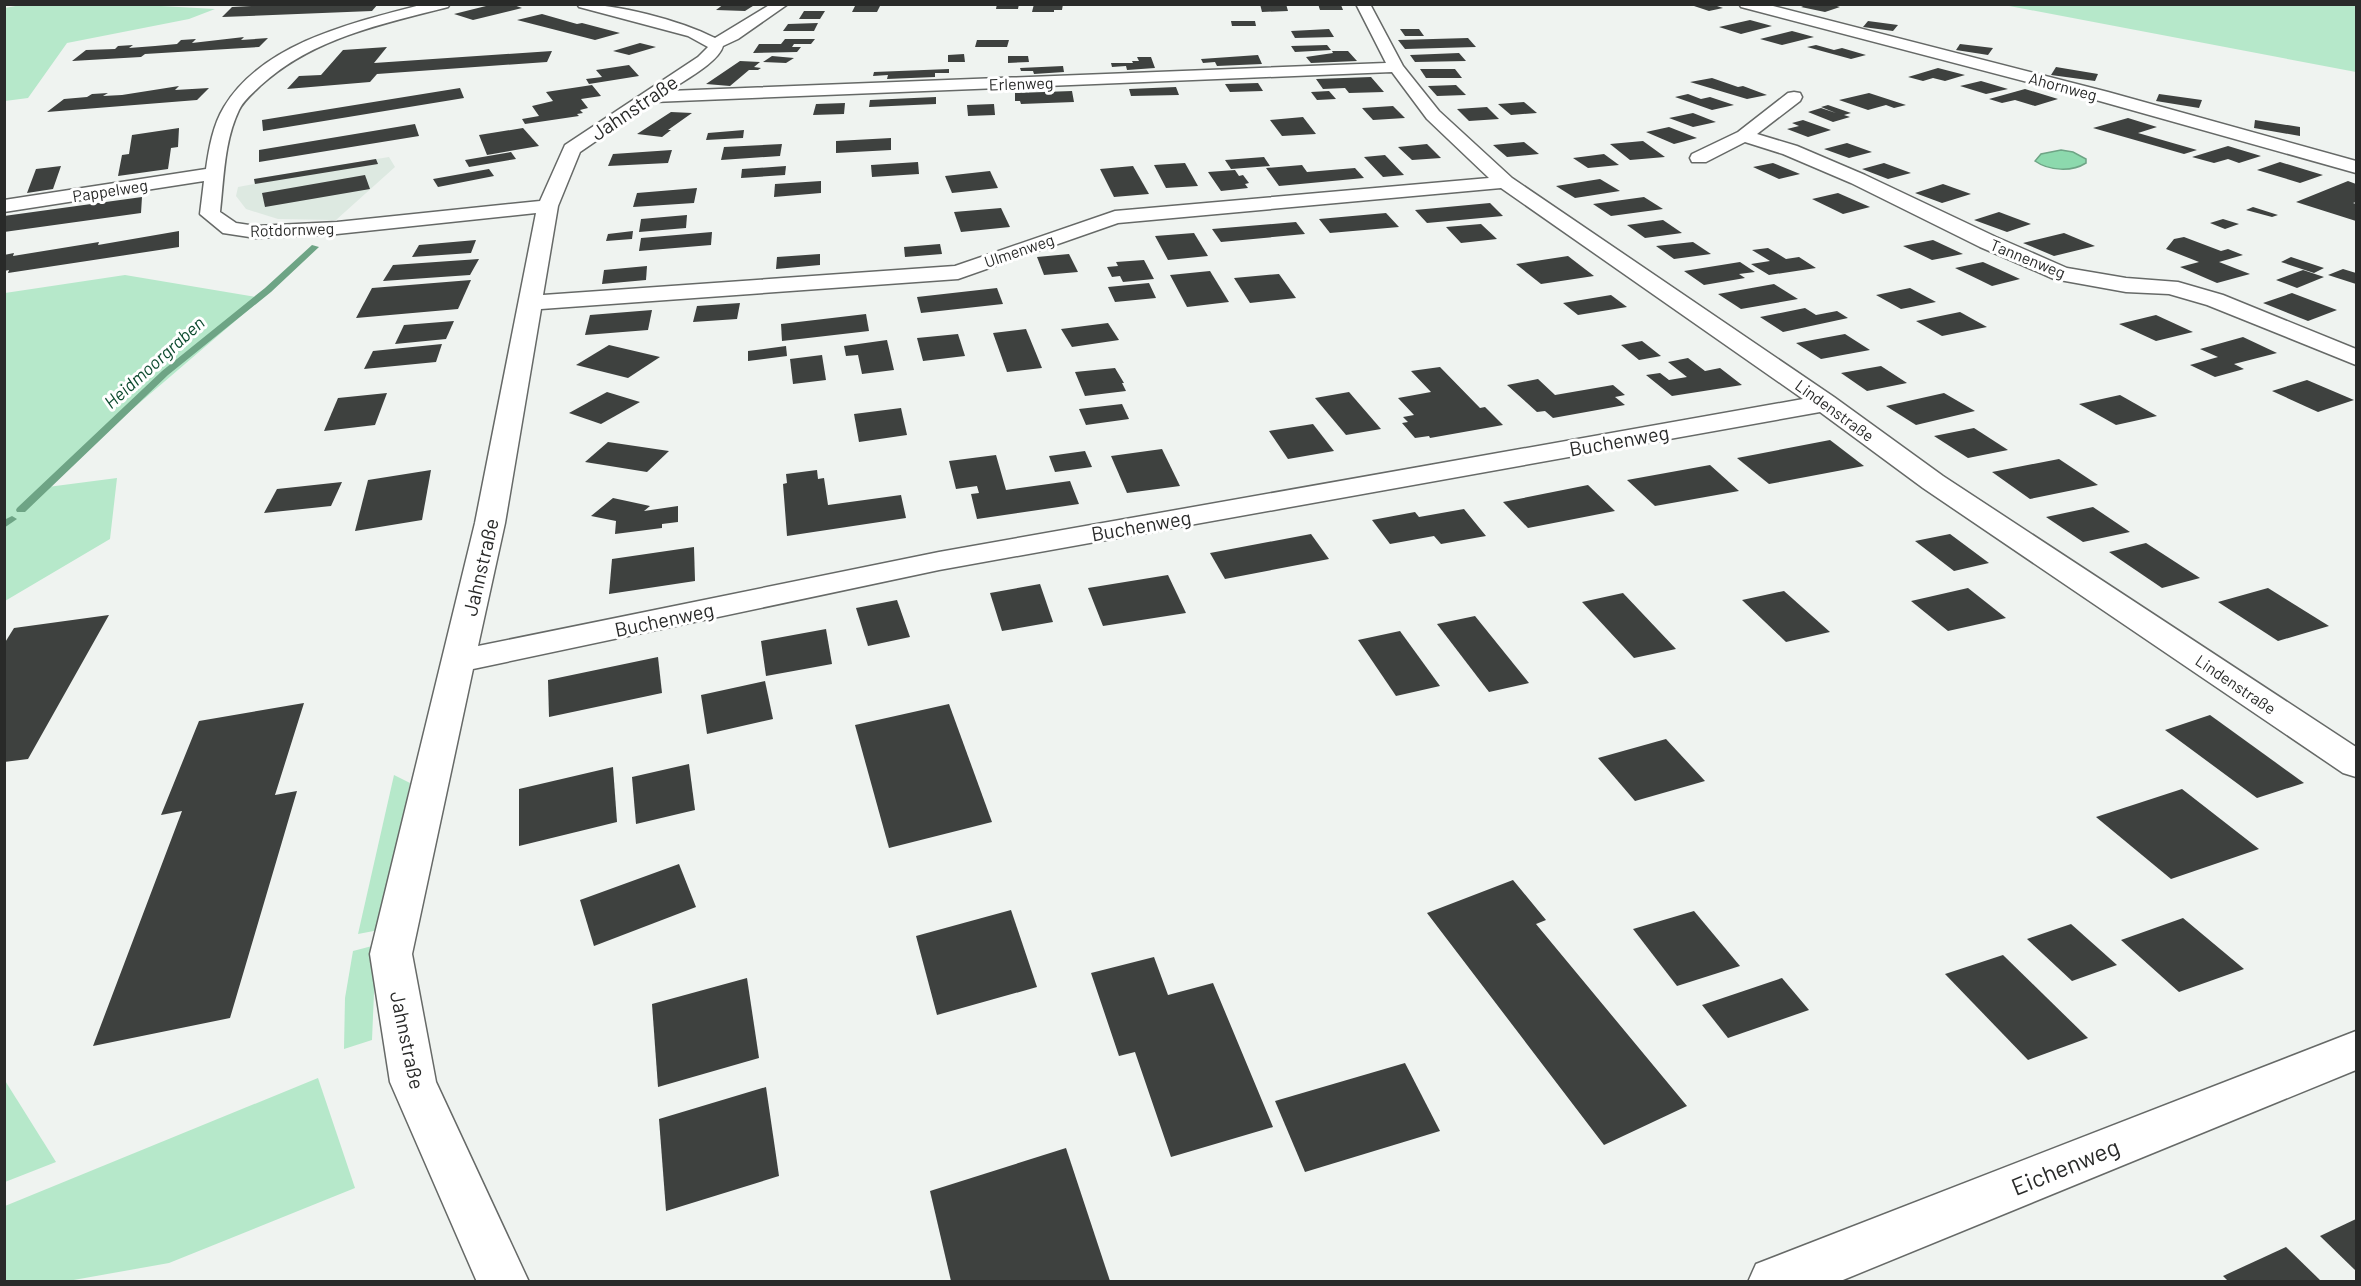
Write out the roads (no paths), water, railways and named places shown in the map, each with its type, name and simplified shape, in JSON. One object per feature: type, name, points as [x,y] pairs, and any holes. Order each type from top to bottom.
[{"type":"street","name":"Rotdornweg","points":[[443,4],[358,27],[313,44],[261,74],[231,109],[222,129],[210,214],[230,229],[256,232],[337,228],[548,206]]},
{"type":"street","points":[[584,4],[693,33],[715,44],[733,36],[781,4]]},
{"type":"street","name":"Lindenstraße","points":[[1363,4],[1396,67],[1433,115],[1505,182],[1825,403],[1933,482],[2356,764]]},
{"type":"street","name":"Ahornweg","points":[[1746,4],[1773,7],[2356,167]]},
{"type":"street","name":"Jahnstraße","points":[[503,1281],[413,1082],[391,954],[490,523],[548,206],[572,149],[704,60],[716,48],[715,44]]},
{"type":"street","name":"Erlenweg","points":[[647,98],[1396,67]]},
{"type":"street","points":[[1700,158],[1744,136],[1794,97]]},
{"type":"street","name":"Tannenweg","points":[[1744,136],[1790,150],[1858,179],[1988,242],[2062,274],[2126,285],[2170,287],[2215,300],[2356,358]]},
{"type":"street","name":"Pappelweg","points":[[4,206],[216,173]]},
{"type":"street","name":"Ulmenweg","points":[[531,303],[958,272],[1115,217],[1505,182]]},
{"type":"street","name":"Buchenweg","points":[[459,661],[939,561],[1825,403]]},
{"type":"street","name":"Eichenweg","points":[[1774,1281],[2356,1050]]},
{"type":"waterway","name":"Heidmoorgraben","points":[[21,510],[165,373],[268,290],[315,247]]},
{"type":"waterway","points":[[4,525],[12,519]]}]
